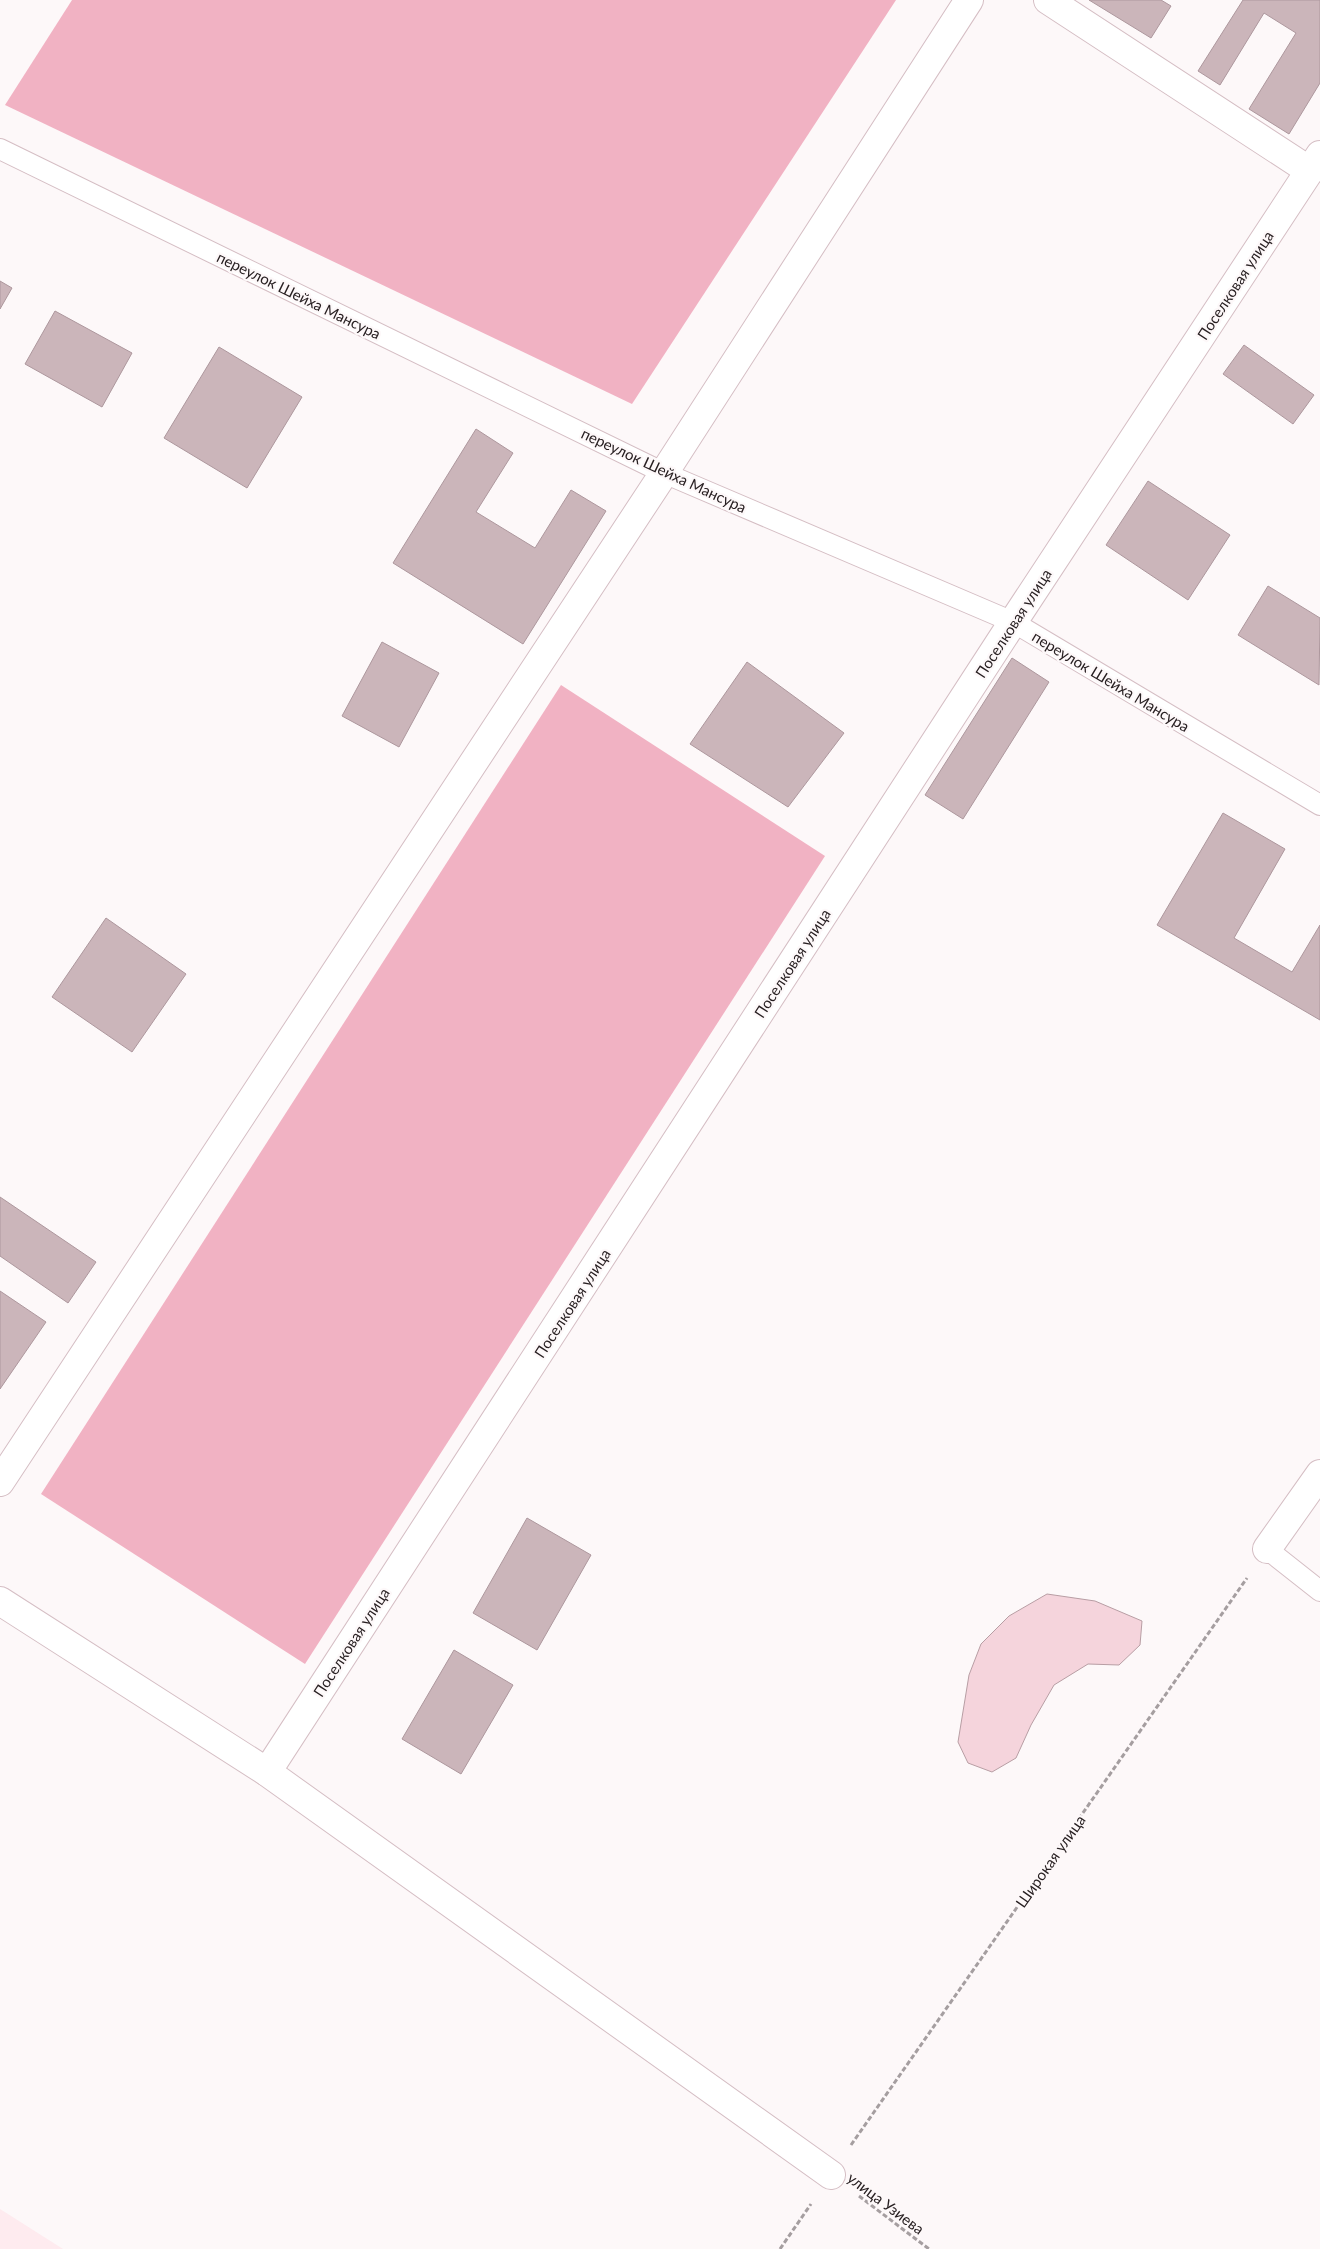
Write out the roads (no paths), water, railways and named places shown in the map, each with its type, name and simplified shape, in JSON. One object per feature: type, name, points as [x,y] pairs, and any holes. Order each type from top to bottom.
[{"type":"street","points":[[0,1482],[664,473],[969,0]]},
{"type":"street","points":[[1048,0],[1315,163]]},
{"type":"street","name":"Поселковая улица","points":[[267,1772],[1013,622],[1315,163]]},
{"type":"street","points":[[1268,1549],[1320,1474]]},
{"type":"street","points":[[0,1601],[267,1772],[831,2175]]},
{"type":"lane","name":"переулок Шейха Мансура","points":[[0,149],[664,473],[1013,622],[1320,805]]},
{"type":"lane","points":[[1268,1549],[1320,1590]]}]
